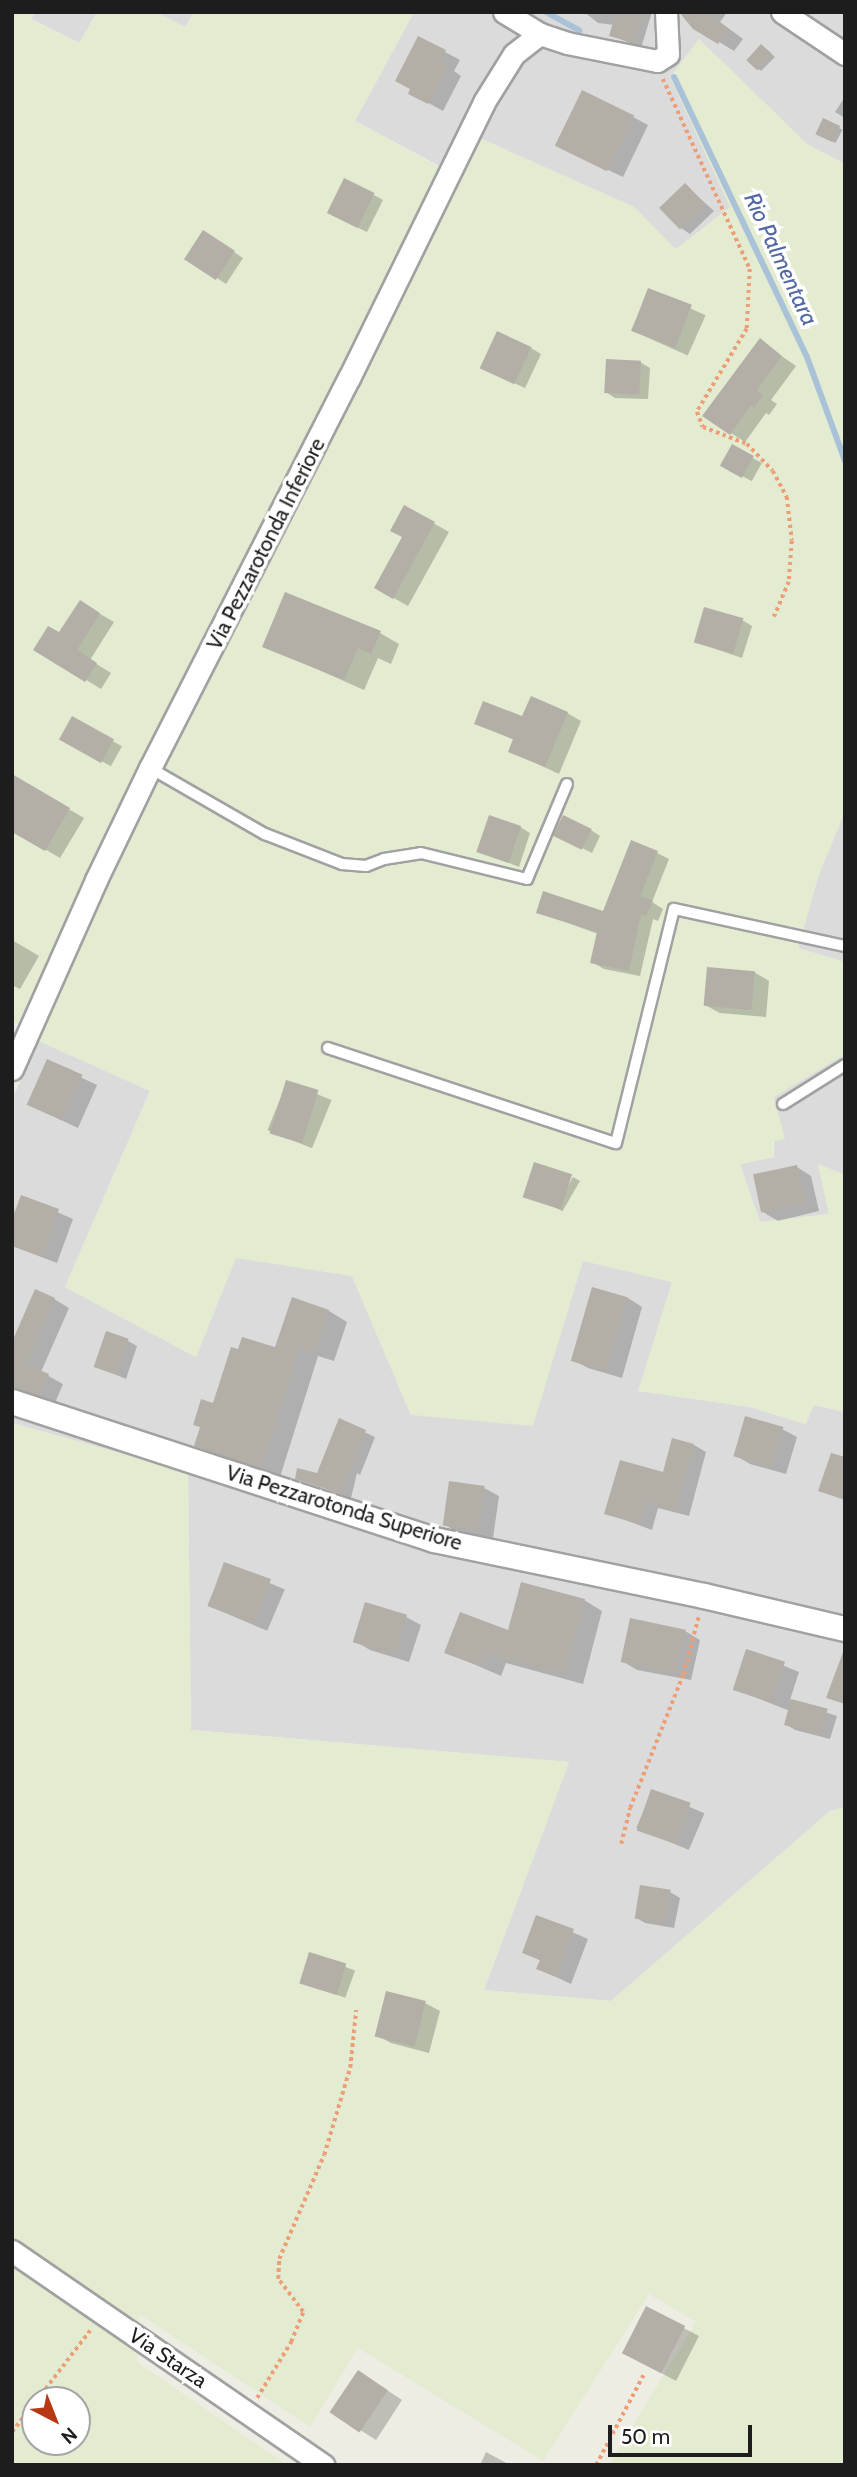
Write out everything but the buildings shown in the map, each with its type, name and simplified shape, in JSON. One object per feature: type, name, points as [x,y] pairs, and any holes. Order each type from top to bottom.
[{"type":"street","points":[[504,12],[541,34],[567,43],[657,61],[668,54],[666,12]]},
{"type":"street","points":[[782,12],[845,54]]},
{"type":"street","name":"Via Pezzarotonda Inferiore","points":[[12,1069],[96,880],[150,768],[232,612],[493,84],[514,54],[541,34]]},
{"type":"street","name":"Via Pezzarotonda Superiore","points":[[12,1402],[434,1540],[704,1596],[845,1629]]},
{"type":"street","name":"Via Starza","points":[[12,2251],[323,2465]]},
{"type":"lane","points":[[150,768],[265,834],[342,864],[366,866],[384,859],[421,853],[527,879],[567,784]]},
{"type":"lane","points":[[328,1048],[616,1143],[674,909],[845,946]]},
{"type":"lane","points":[[783,1104],[845,1065]]},
{"type":"path","points":[[657,61],[750,270],[747,329],[697,412],[703,426],[747,444],[773,471],[787,497],[792,541],[789,582],[774,617]]},
{"type":"path","points":[[621,1844],[630,1808],[683,1675],[704,1596]]},
{"type":"path","points":[[248,2413],[290,2342],[303,2312],[278,2279],[279,2259],[324,2155],[349,2068],[356,2010]]},
{"type":"path","points":[[47,2386],[103,2313]]},
{"type":"path","points":[[596,2465],[644,2374]]},
{"type":"shaded area","points":[[35,12],[97,12],[80,43],[31,19]]},
{"type":"shaded area","points":[[155,12],[194,12],[185,27]]},
{"type":"shaded area","points":[[414,12],[845,12],[845,164],[807,144],[699,39],[730,207],[676,250],[634,207],[482,139],[462,178],[355,121]]},
{"type":"shaded area","points":[[845,811],[845,962],[798,948],[818,877]]},
{"type":"shaded area","points":[[39,1041],[150,1091],[65,1287],[196,1357],[236,1257],[352,1276],[411,1415],[582,1260],[672,1282],[639,1391],[750,1407],[805,1424],[813,1405],[845,1412],[845,1807],[830,1811],[611,2001],[484,1990],[569,1762],[191,1730],[188,1472],[12,1423],[12,1099]]},
{"type":"shaded area","points":[[845,1054],[845,1175],[818,1164],[829,1214],[760,1222],[740,1164],[774,1157],[774,1097]]},
{"type":"green space","points":[[12,12],[35,12],[31,20],[79,43],[97,12],[155,12],[185,27],[194,12],[414,12],[355,121],[445,170],[23,1028],[12,1020]]},
{"type":"green space","points":[[699,39],[807,144],[845,164],[845,811],[818,877],[798,948],[845,962],[845,1054],[774,1097],[785,1139],[772,1142],[774,1157],[740,1164],[760,1222],[829,1214],[818,1164],[845,1175],[845,1412],[814,1405],[806,1424],[750,1407],[638,1391],[672,1282],[583,1261],[533,1426],[411,1415],[352,1276],[236,1258],[196,1357],[65,1287],[150,1091],[39,1041],[136,820],[193,714],[482,139],[634,207],[676,249],[730,207],[670,77]]},
{"type":"green space","points":[[12,1423],[188,1472],[191,1730],[569,1762],[484,1990],[611,2001],[830,1811],[845,1807],[845,2465],[609,2465],[696,2322],[649,2294],[543,2461],[358,2348],[310,2427],[139,2314],[137,2362],[287,2465],[12,2465]]},
{"type":"waterway","name":"Rio Palmentara","points":[[546,12],[579,30]]},
{"type":"waterway","name":"Rio Palmentara","points":[[674,77],[807,357],[845,461]]}]
